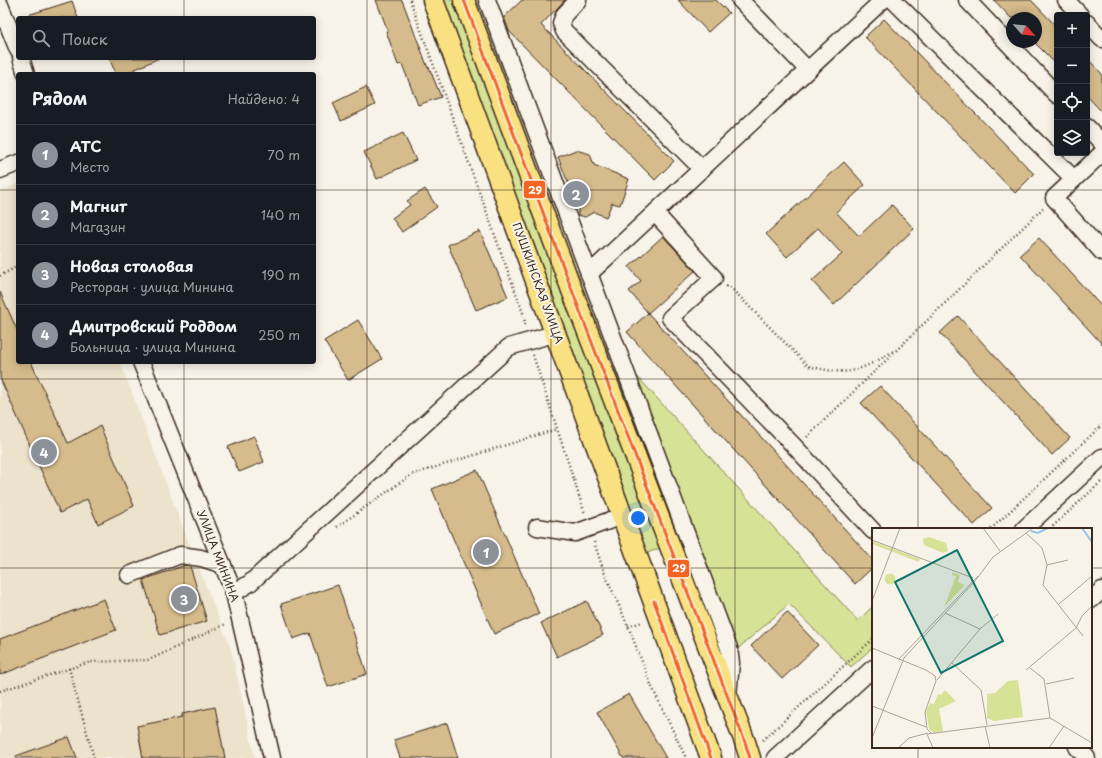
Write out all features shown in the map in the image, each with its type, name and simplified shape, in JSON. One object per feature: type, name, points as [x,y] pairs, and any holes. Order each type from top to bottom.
[{"type":"main road","name":"ПУШКИНСКАЯ УЛИЦА","points":[[433,0],[557,333],[622,516],[711,758]]},
{"type":"main road","points":[[464,0],[573,294],[728,697],[749,756]]},
{"type":"main road","points":[[641,567],[674,556]]},
{"type":"street","points":[[487,0],[729,648],[731,663],[728,697]]},
{"type":"street","points":[[578,0],[564,15],[561,23],[564,31],[702,169]]},
{"type":"street","points":[[740,0],[808,70]]},
{"type":"street","points":[[589,274],[884,0]]},
{"type":"street","points":[[893,0],[1074,179]]},
{"type":"street","points":[[967,0],[1054,92]]},
{"type":"street","points":[[1066,0],[1077,12]]},
{"type":"street","points":[[0,5],[16,45]]},
{"type":"street","points":[[1090,26],[1102,39]]},
{"type":"street","points":[[22,60],[25,72]]},
{"type":"street","points":[[1090,130],[1102,143]]},
{"type":"street","points":[[1102,153],[1054,198],[1102,252]]},
{"type":"street","points":[[0,170],[16,164]]},
{"type":"street","points":[[655,213],[714,278],[670,318],[796,448],[872,530]]},
{"type":"street","points":[[234,593],[250,584],[510,347],[557,333]]},
{"type":"street","name":"УЛИЦА МИНИНА","points":[[142,364],[234,593],[272,758]]},
{"type":"street","points":[[1025,528],[1102,457]]},
{"type":"street","points":[[537,527],[575,533],[622,516]]},
{"type":"street","points":[[129,575],[180,555],[201,558],[222,564]]},
{"type":"street","points":[[1092,599],[1102,590]]},
{"type":"street","points":[[775,758],[872,669]]},
{"type":"street","points":[[1078,748],[1087,758]]},
{"type":"path","points":[[410,0],[523,313],[529,341],[604,572],[628,626],[652,687],[686,758]]},
{"type":"path","points":[[796,448],[1054,198]]},
{"type":"path","points":[[0,276],[16,267]]},
{"type":"path","points":[[714,278],[732,290],[808,366],[825,370],[854,371],[886,356],[903,344]]},
{"type":"path","points":[[992,528],[1102,424]]},
{"type":"path","points":[[336,528],[411,475],[557,429]]},
{"type":"path","points":[[1051,528],[1102,481]]},
{"type":"path","points":[[0,691],[90,662],[149,660],[239,617]]},
{"type":"path","points":[[749,756],[872,640]]},
{"type":"path","points":[[70,668],[94,758]]},
{"type":"shaded area","points":[[16,185],[16,364],[121,364],[231,649],[255,758],[0,758],[0,191]]},
{"type":"green space","points":[[441,0],[456,0],[660,548],[645,554]]},
{"type":"green space","points":[[617,354],[858,621],[872,607],[872,648],[851,667],[789,604],[725,660]]},
{"type":"building","points":[[376,0],[402,0],[428,68],[429,67],[441,97],[418,105],[402,64],[398,65],[386,31],[388,31]]},
{"type":"building","points":[[522,0],[565,0],[541,25],[674,161],[655,180],[509,31],[504,17]]},
{"type":"building","points":[[678,0],[716,0],[729,13],[708,32]]},
{"type":"building","points":[[994,0],[1031,0],[1054,24],[1054,62],[1040,48],[1042,48],[1042,12],[1006,13]]},
{"type":"building","points":[[72,1],[77,16],[28,16]]},
{"type":"building","points":[[884,19],[1034,174],[1015,193],[865,37]]},
{"type":"building","points":[[110,60],[155,60],[129,72],[115,72]]},
{"type":"building","points":[[1090,61],[1102,74],[1102,112],[1090,99]]},
{"type":"building","points":[[366,87],[375,105],[341,121],[333,103]]},
{"type":"building","points":[[403,133],[416,160],[377,179],[364,152]]},
{"type":"building","points":[[576,150],[590,154],[594,165],[629,179],[620,205],[612,203],[606,217],[594,212],[585,217],[578,215],[578,208],[558,157]]},
{"type":"building","points":[[844,162],[865,185],[836,212],[859,236],[892,205],[914,229],[834,305],[812,281],[842,254],[818,228],[787,257],[766,234]]},
{"type":"building","points":[[425,189],[437,207],[402,232],[392,218],[410,205],[407,201]]},
{"type":"building","points":[[480,231],[508,297],[476,310],[448,245]]},
{"type":"building","points":[[663,236],[695,271],[648,313],[629,291],[641,281],[629,267]]},
{"type":"building","points":[[1039,238],[1102,307],[1102,344],[1020,255]]},
{"type":"building","points":[[0,292],[16,328],[16,364],[32,364],[68,443],[100,426],[134,506],[98,524],[87,499],[60,513],[0,378]]},
{"type":"building","points":[[648,313],[872,559],[872,568],[855,584],[627,332]]},
{"type":"building","points":[[958,316],[1070,438],[1052,455],[940,333]]},
{"type":"building","points":[[358,320],[382,359],[348,380],[324,341]]},
{"type":"building","points":[[880,386],[992,508],[974,525],[861,403]]},
{"type":"building","points":[[254,436],[264,462],[239,472],[228,447]]},
{"type":"building","points":[[477,470],[539,614],[494,634],[432,489]]},
{"type":"building","points":[[186,565],[190,566],[207,621],[160,635],[143,580]]},
{"type":"building","points":[[338,585],[367,674],[328,687],[310,633],[293,639],[281,604]]},
{"type":"building","points":[[104,599],[116,630],[0,675],[0,639]]},
{"type":"building","points":[[587,601],[603,635],[557,657],[541,623]]},
{"type":"building","points":[[787,612],[818,645],[782,679],[751,646]]},
{"type":"building","points":[[629,694],[666,758],[623,758],[597,712]]},
{"type":"building","points":[[215,707],[225,758],[143,758],[137,726],[182,717],[182,714]]},
{"type":"building","points":[[447,723],[458,758],[400,758],[394,740]]},
{"type":"building","points":[[69,737],[77,758],[16,758],[16,756]]},
{"type":"transit line","name":"29","points":[[464,0],[573,293],[750,758]]},
{"type":"transit line","name":"29","points":[[654,601],[711,758]]},
{"type":"place","name":"Магнит","points":[[576,194]]},
{"type":"place","name":"Дмитровский Роддом","points":[[44,452]]},
{"type":"place","name":"АТС","points":[[486,552]]},
{"type":"place","name":"Новая столовая","points":[[184,599]]}]
